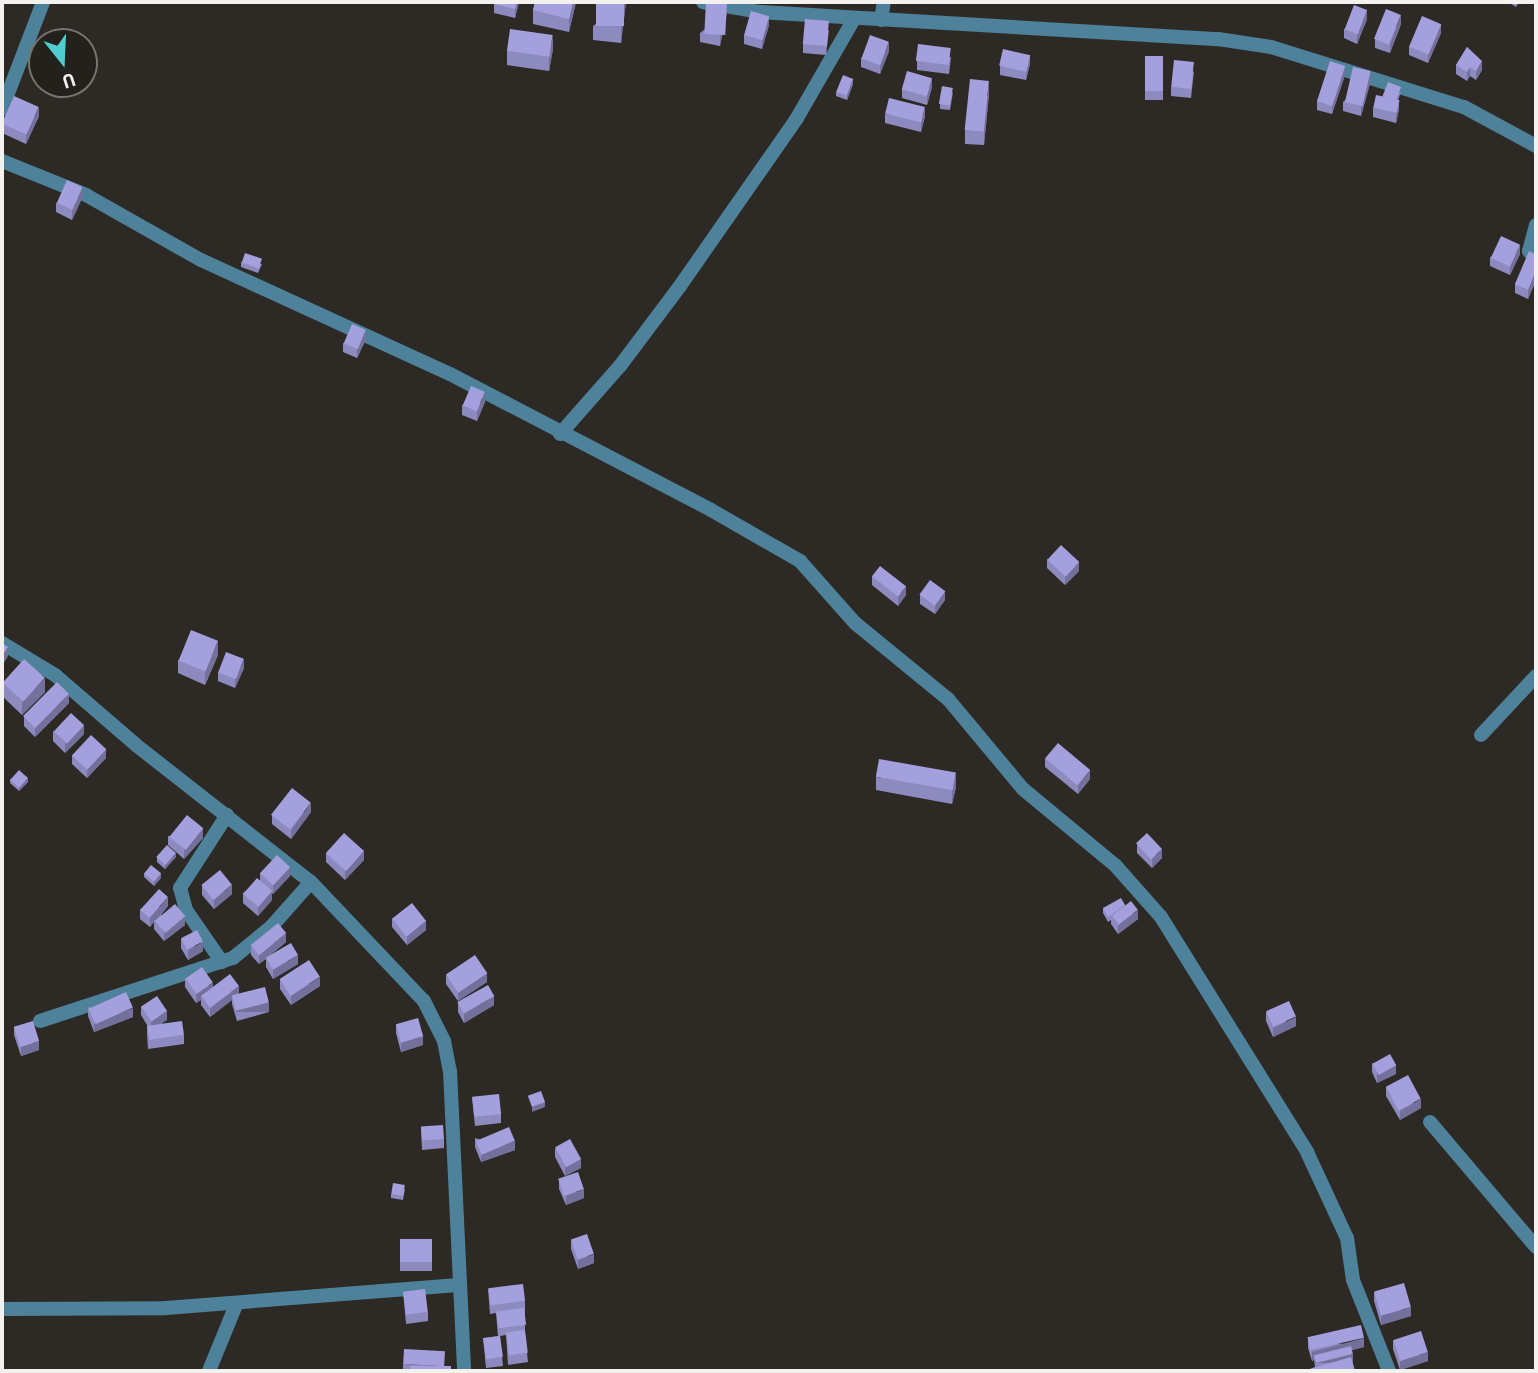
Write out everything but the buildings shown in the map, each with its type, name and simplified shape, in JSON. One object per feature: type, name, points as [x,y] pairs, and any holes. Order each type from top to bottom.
[{"type":"street","points":[[2,108],[43,2]]},
{"type":"street","points":[[703,2],[760,12],[1208,38],[1271,47],[1464,107],[1536,146]]},
{"type":"street","points":[[881,20],[884,2]]},
{"type":"street","points":[[560,434],[620,366],[680,286],[797,118],[854,19]]},
{"type":"street","points":[[2,161],[86,195],[201,260],[450,374],[560,434],[711,510],[800,561],[855,623],[948,699],[1035,801],[1115,865],[1146,897],[1201,976],[1307,1152],[1348,1238],[1353,1280],[1389,1371]]},
{"type":"street","points":[[1536,225],[1529,251],[1536,259]]},
{"type":"street","points":[[2,643],[55,675],[311,882],[419,994],[444,1041],[454,1127],[458,1285],[464,1371]]},
{"type":"street","points":[[1481,735],[1536,676]]},
{"type":"street","points":[[222,962],[186,910],[180,888],[227,815]]},
{"type":"street","points":[[40,1021],[222,962],[247,950],[311,882]]},
{"type":"street","points":[[1430,1122],[1536,1247]]},
{"type":"street","points":[[2,1309],[236,1305],[458,1285]]},
{"type":"street","points":[[209,1371],[236,1305]]}]
